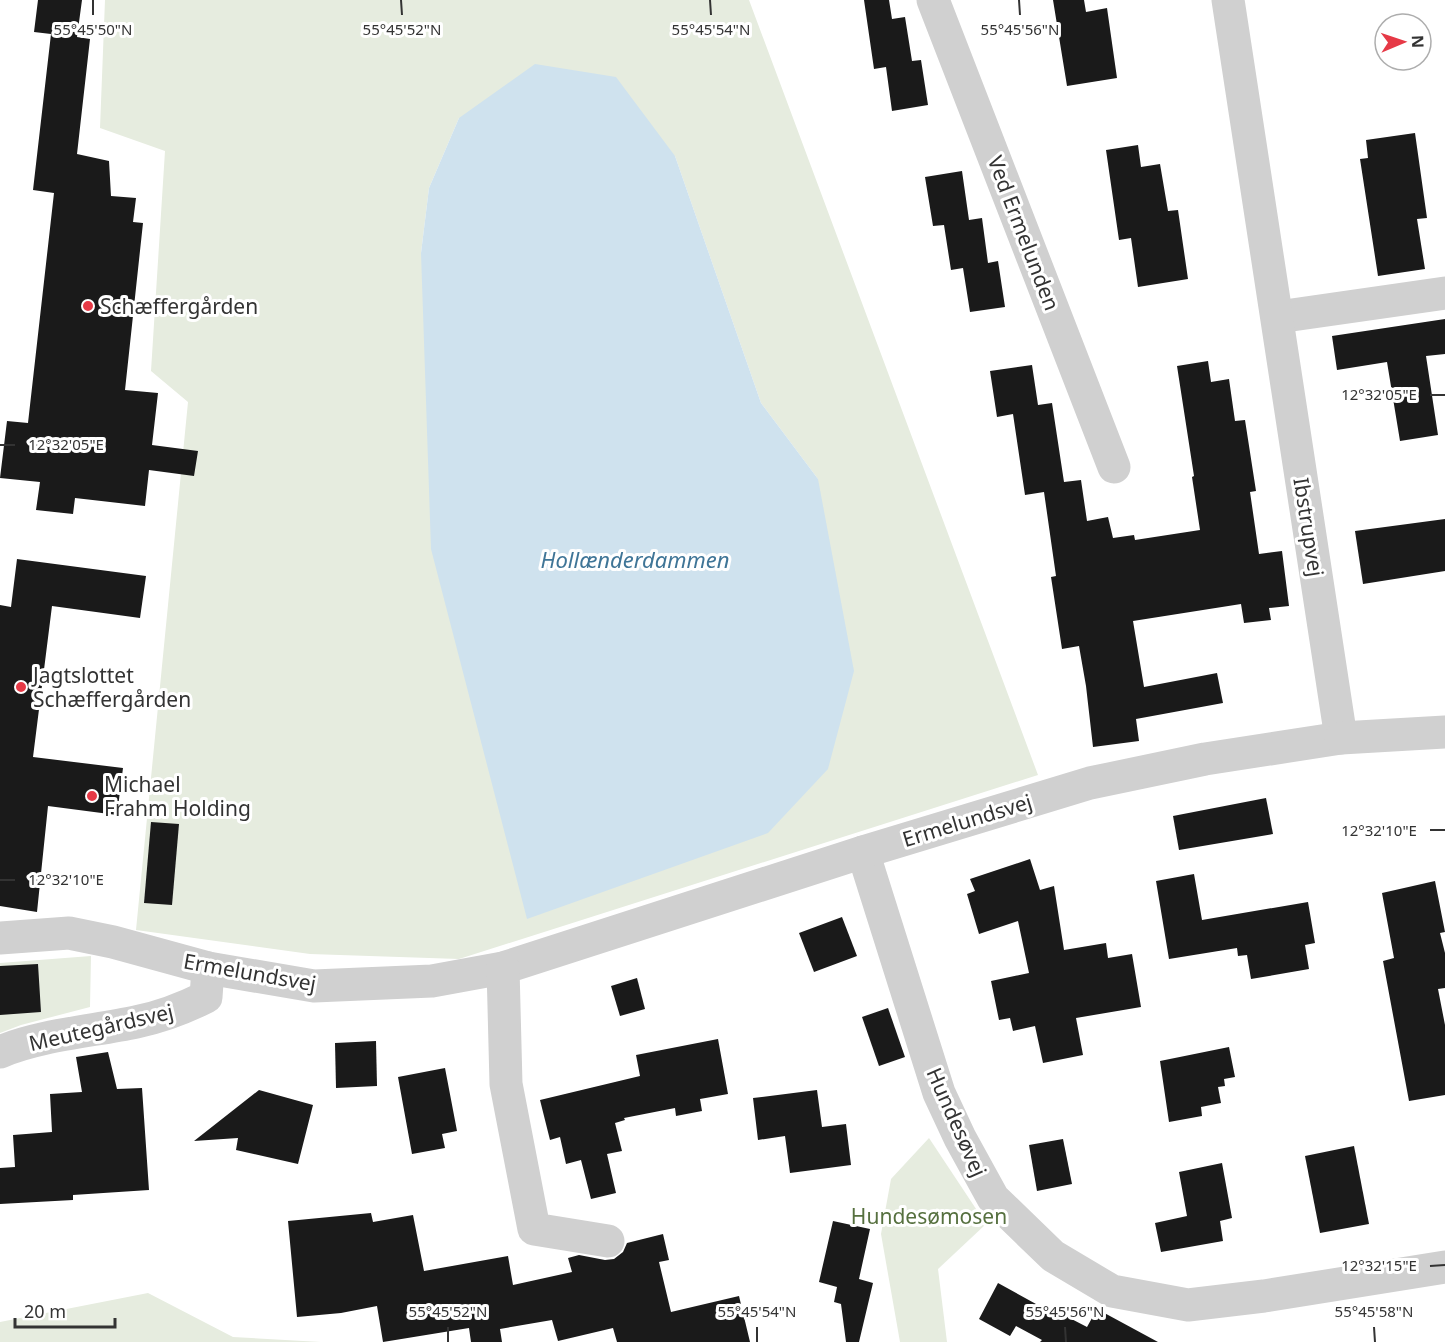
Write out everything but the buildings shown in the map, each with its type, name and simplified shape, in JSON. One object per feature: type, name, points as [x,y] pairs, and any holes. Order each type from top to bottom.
[{"type":"street","name":"Ved Ermelunden","points":[[933,0],[1114,466]]},
{"type":"street","name":"Ibstrupvej","points":[[1227,0],[1278,317],[1341,738]]},
{"type":"street","points":[[1278,317],[1445,293]]},
{"type":"street","name":"Ermelundsvej","points":[[0,938],[69,933],[113,942],[208,968],[314,986],[432,981],[503,968],[863,852],[1090,783],[1205,759],[1341,738],[1445,732]]},
{"type":"street","name":"Hundesøvej","points":[[863,852],[939,1093],[960,1138],[993,1198],[1053,1256],[1112,1291],[1188,1305],[1264,1296],[1445,1267]]},
{"type":"street","name":"Meutegårdsvej","points":[[0,1052],[70,1034],[138,1022],[171,1013],[207,998],[208,968]]},
{"type":"street","points":[[503,968],[506,1084],[534,1229],[608,1241]]},
{"type":"green space","points":[[105,0],[749,0],[1038,775],[459,959],[310,954],[136,930],[188,402],[151,371],[165,151],[100,128]],"holes":[[[459,118],[675,156],[761,403],[818,479],[421,253],[429,188]]]},
{"type":"green space","points":[[91,956],[90,1007],[21,1025],[0,1033],[0,963]]},
{"type":"green space","name":"Hundesømosen","points":[[929,1138],[986,1224],[938,1269],[947,1342],[900,1342],[881,1234],[891,1179]]},
{"type":"green space","points":[[148,1293],[233,1337],[321,1342],[0,1342],[0,1322]]},
{"type":"water","name":"Hollænderdammen","points":[[535,64],[616,77],[675,156],[761,403],[818,479],[854,671],[828,769],[768,833],[527,919],[431,549],[421,253],[429,188],[459,118]]},
{"type":"place","name":"Schæffergården","points":[[88,306]]},
{"type":"place","name":"Jagtslottet Schæffergården","points":[[21,687]]},
{"type":"place","name":"Michael Frahm Holding","points":[[92,796]]}]
